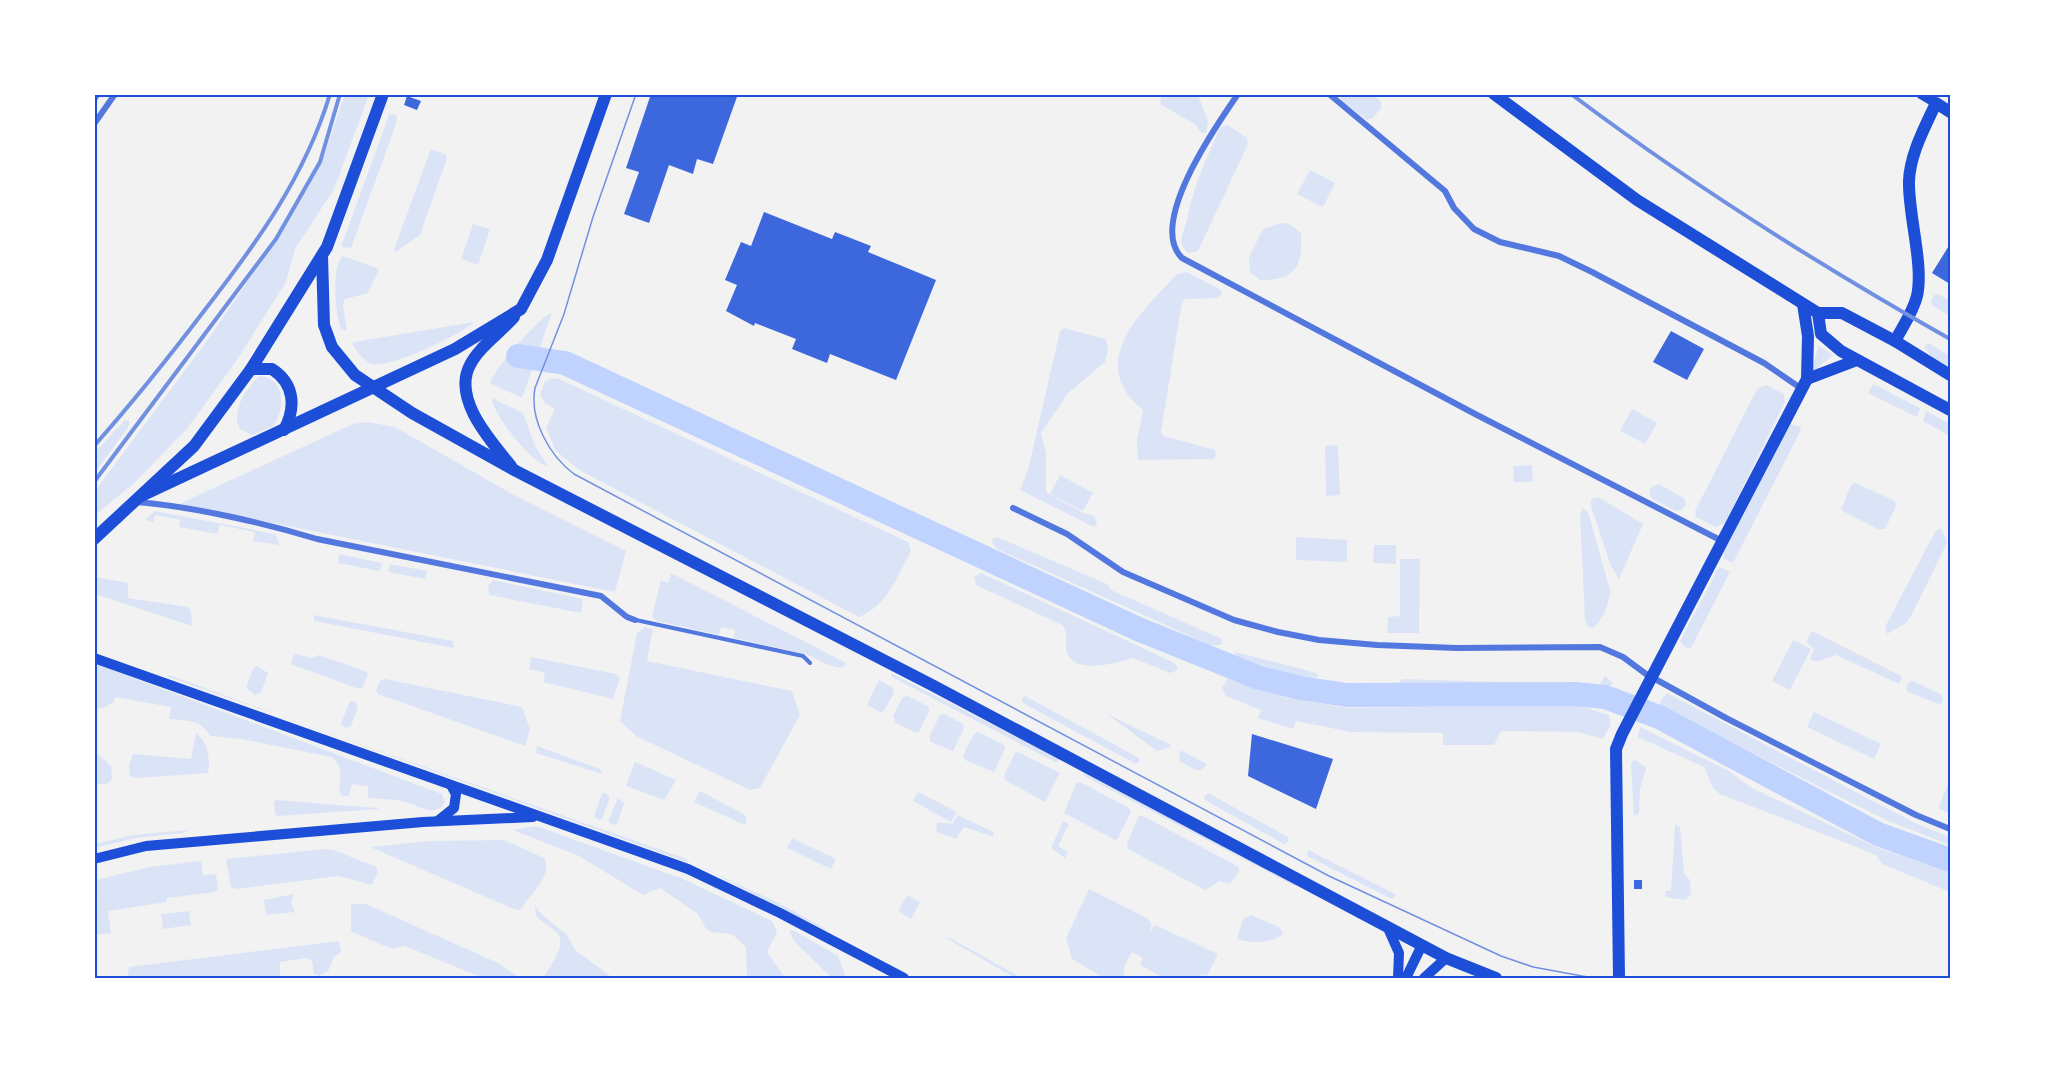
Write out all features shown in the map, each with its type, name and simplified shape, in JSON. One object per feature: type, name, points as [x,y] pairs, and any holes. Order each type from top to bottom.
[{"type":"main road","points":[[94,539],[194,446],[251,369],[322,256],[383,94]]},
{"type":"main road","points":[[516,471],[468,402],[465,378],[476,355],[521,309],[547,260],[606,94]]},
{"type":"main road","points":[[1494,94],[1609,181],[1803,304],[1818,313],[1842,313],[1895,341],[1950,375]]},
{"type":"main road","points":[[1921,94],[1950,112]]},
{"type":"main road","points":[[1895,341],[1917,296],[1909,180],[1918,143],[1936,103]]},
{"type":"main road","points":[[322,256],[322,310],[326,334],[344,363],[374,388],[516,471],[932,685],[1446,958],[1492,978]]},
{"type":"main road","points":[[1619,978],[1615,760],[1622,734],[1805,384],[1808,336],[1803,304]]},
{"type":"main road","points":[[139,499],[455,349],[521,309]]},
{"type":"main road","points":[[1818,313],[1821,334],[1840,351],[1950,410]]},
{"type":"main road","points":[[1832,371],[1840,351]]},
{"type":"main road","points":[[1805,384],[1857,360]]},
{"type":"main road","points":[[251,369],[272,369],[289,385],[292,410],[284,430]]},
{"type":"main road","points":[[94,658],[690,870],[790,917],[904,978]]},
{"type":"main road","points":[[436,821],[454,808],[456,794],[452,787]]},
{"type":"main road","points":[[94,858],[146,846],[436,821],[540,817]]},
{"type":"main road","points":[[1387,926],[1399,953],[1398,978]]},
{"type":"main road","points":[[1406,978],[1422,945]]},
{"type":"main road","points":[[1424,978],[1446,958]]},
{"type":"street","points":[[94,124],[115,94]]},
{"type":"street","points":[[1238,94],[1212,131],[1179,198],[1171,237],[1173,246],[1182,258],[1477,415],[1722,541]]},
{"type":"street","points":[[1329,94],[1445,191],[1454,208],[1474,229],[1500,242],[1558,256],[1805,384]]},
{"type":"street","points":[[139,499],[285,529],[317,539],[601,596],[627,617],[635,620]]},
{"type":"street","points":[[1013,508],[1067,534],[1123,572],[1202,607],[1256,627],[1319,640],[1377,645],[1457,648],[1600,647],[1623,657],[1653,678],[1916,815],[1950,829]]},
{"type":"lane","points":[[635,620],[804,656],[810,663]]},
{"type":"shaded area","points":[[345,94],[369,95],[334,189],[295,249],[286,282],[235,363],[186,430],[133,484],[95,515],[95,491],[206,342],[280,234],[323,159]]},
{"type":"shaded area","points":[[1162,94],[1198,95],[1208,121],[1206,133],[1201,133],[1196,125],[1160,104]]},
{"type":"shaded area","points":[[1342,94],[1374,95],[1381,102],[1381,108],[1373,118],[1367,120],[1341,100]]},
{"type":"shaded area","points":[[389,115],[397,116],[396,124],[351,248],[341,247]]},
{"type":"shaded area","points":[[1228,125],[1247,138],[1248,144],[1198,251],[1189,253],[1181,242],[1193,195],[1218,132],[1222,126]]},
{"type":"shaded area","points":[[431,149],[445,154],[447,158],[420,235],[395,252],[394,249]]},
{"type":"shaded area","points":[[1310,170],[1335,183],[1323,207],[1297,194]]},
{"type":"shaded area","points":[[1281,223],[1289,224],[1301,233],[1298,263],[1294,270],[1281,278],[1260,280],[1250,272],[1249,257],[1263,229]]},
{"type":"shaded area","points":[[473,224],[490,229],[478,265],[461,259]]},
{"type":"shaded area","points":[[343,256],[379,269],[368,293],[345,299],[343,305],[347,331],[341,329],[336,302],[337,270]]},
{"type":"shaded area","points":[[1187,272],[1221,290],[1222,293],[1218,298],[1185,299],[1182,302],[1161,432],[1164,436],[1215,450],[1216,455],[1213,459],[1138,460],[1137,440],[1143,410],[1126,392],[1119,374],[1119,356],[1125,339],[1148,305],[1177,274]]},
{"type":"shaded area","points":[[1938,294],[1950,301],[1950,316],[1933,306],[1931,301],[1934,295]]},
{"type":"shaded area","points":[[552,313],[522,398],[490,383],[499,367],[518,344],[538,323]]},
{"type":"shaded area","points":[[474,322],[455,335],[424,350],[381,364],[366,361],[352,344],[354,342]]},
{"type":"shaded area","points":[[1064,328],[1106,339],[1108,349],[1105,362],[1068,393],[1041,433],[1046,453],[1046,492],[1083,513],[1094,516],[1097,523],[1094,527],[1020,490],[1028,470],[1060,331]]},
{"type":"shaded area","points":[[1928,343],[1950,356],[1950,370],[1933,359],[1924,347]]},
{"type":"shaded area","points":[[1819,346],[1833,355],[1810,374]]},
{"type":"shaded area","points":[[259,376],[274,382],[281,395],[281,403],[273,426],[252,435],[240,429],[237,415],[241,401]]},
{"type":"shaded area","points":[[551,378],[559,379],[908,542],[911,551],[891,589],[885,598],[869,612],[859,617],[579,470],[556,451],[546,428],[555,409],[545,403],[540,395],[545,381]]},
{"type":"shaded area","points":[[1873,384],[1920,408],[1917,417],[1868,393]]},
{"type":"shaded area","points":[[1766,385],[1784,394],[1785,402],[1725,523],[1715,527],[1696,517],[1695,511],[1757,389]]},
{"type":"shaded area","points":[[492,398],[523,413],[535,446],[548,466],[532,457],[513,436],[498,414]]},
{"type":"shaded area","points":[[1632,409],[1657,423],[1645,444],[1620,431]]},
{"type":"shaded area","points":[[1926,411],[1950,424],[1950,436],[1923,421]]},
{"type":"shaded area","points":[[125,420],[130,421],[128,428],[95,472],[95,452]]},
{"type":"shaded area","points":[[368,422],[395,427],[512,494],[626,551],[615,592],[179,504],[353,424]]},
{"type":"shaded area","points":[[1788,423],[1800,427],[1801,430],[1733,563],[1724,559],[1724,552]]},
{"type":"shaded area","points":[[1338,445],[1340,495],[1326,496],[1325,446]]},
{"type":"shaded area","points":[[1532,465],[1533,482],[1514,482],[1513,466]]},
{"type":"shaded area","points":[[1060,475],[1093,493],[1083,511],[1050,494]]},
{"type":"shaded area","points":[[1855,483],[1895,501],[1896,506],[1885,529],[1878,529],[1841,510],[1851,485]]},
{"type":"shaded area","points":[[1658,484],[1684,498],[1686,504],[1682,510],[1676,511],[1651,498],[1649,489]]},
{"type":"shaded area","points":[[1598,497],[1643,524],[1619,579],[1610,564],[1591,506],[1591,499]]},
{"type":"shaded area","points":[[1583,508],[1588,512],[1610,590],[1605,611],[1593,628],[1587,626],[1585,619],[1580,514]]},
{"type":"shaded area","points":[[155,511],[275,534],[280,545],[253,541],[255,532],[220,525],[217,534],[179,527],[180,520],[155,515],[153,522],[145,520]]},
{"type":"shaded area","points":[[1941,529],[1947,540],[1946,545],[1911,616],[1906,623],[1887,634],[1885,627],[1936,530]]},
{"type":"shaded area","points":[[997,537],[1107,584],[1111,590],[1222,639],[1221,645],[1210,645],[997,549],[992,543],[993,538]]},
{"type":"shaded area","points":[[1296,537],[1347,540],[1347,562],[1296,560]]},
{"type":"shaded area","points":[[1374,545],[1396,545],[1396,564],[1373,563]]},
{"type":"shaded area","points":[[339,554],[382,563],[380,571],[338,563]]},
{"type":"shaded area","points":[[1400,559],[1420,559],[1419,633],[1387,633],[1388,617],[1400,616]]},
{"type":"shaded area","points":[[390,564],[427,571],[425,579],[388,572]]},
{"type":"shaded area","points":[[1719,567],[1730,572],[1691,648],[1687,649],[1680,641]]},
{"type":"shaded area","points":[[981,573],[1175,663],[1178,670],[1170,673],[1133,658],[1097,666],[1078,664],[1071,660],[1067,653],[1065,631],[1062,625],[976,585],[974,577]]},
{"type":"shaded area","points":[[671,574],[846,663],[843,668],[838,667],[806,654],[734,638],[735,630],[721,627],[719,635],[657,621],[652,617],[661,580],[668,583]]},
{"type":"shaded area","points":[[95,577],[128,583],[128,598],[188,607],[191,612],[192,626],[95,594]]},
{"type":"shaded area","points":[[493,580],[583,599],[581,613],[489,595],[488,586]]},
{"type":"shaded area","points":[[314,615],[453,641],[454,648],[314,621]]},
{"type":"shaded area","points":[[645,627],[653,629],[647,661],[792,691],[800,715],[760,788],[750,790],[636,736],[620,721],[637,633]]},
{"type":"shaded area","points":[[1811,632],[1899,675],[1902,678],[1899,684],[1836,655],[1816,662],[1810,659],[1814,649],[1806,642]]},
{"type":"shaded area","points":[[1793,640],[1811,649],[1790,690],[1772,681]]},
{"type":"shaded area","points":[[1235,652],[1317,673],[1318,677],[1306,679],[1236,657]]},
{"type":"shaded area","points":[[294,655],[311,658],[319,655],[367,672],[368,675],[362,688],[356,688],[293,665],[291,663]]},
{"type":"shaded area","points":[[531,657],[616,674],[620,678],[613,699],[543,682],[545,673],[529,669]]},
{"type":"shaded area","points":[[94,663],[442,794],[445,803],[440,808],[430,810],[402,801],[368,798],[368,786],[352,784],[349,796],[342,796],[339,791],[340,768],[331,757],[242,739],[210,736],[198,724],[169,719],[171,707],[115,697],[114,702],[103,708],[95,708]]},
{"type":"shaded area","points":[[257,666],[268,673],[261,693],[255,695],[246,688],[253,668]]},
{"type":"shaded area","points":[[891,673],[1058,758],[1059,761],[1055,762],[892,677]]},
{"type":"shaded area","points":[[169,675],[268,711],[269,712],[168,677]]},
{"type":"shaded area","points":[[1605,676],[1613,683],[1607,690],[1576,686],[1400,685],[1399,682],[1403,679],[1599,685]]},
{"type":"shaded area","points":[[1228,678],[1288,698],[1348,708],[1577,705],[1609,715],[1611,724],[1603,739],[1578,732],[1501,731],[1494,745],[1443,745],[1443,733],[1351,732],[1296,721],[1293,729],[1258,718],[1261,710],[1226,696],[1222,688]]},
{"type":"shaded area","points":[[385,679],[522,707],[530,729],[525,746],[378,694],[376,691],[380,681]]},
{"type":"shaded area","points":[[879,680],[893,688],[894,693],[884,711],[880,712],[867,705]]},
{"type":"shaded area","points":[[1913,681],[1942,695],[1941,705],[1908,692],[1906,688],[1909,682]]},
{"type":"shaded area","points":[[1667,693],[1915,823],[1950,837],[1950,845],[1886,820],[1662,708],[1660,702]]},
{"type":"shaded area","points":[[908,696],[929,707],[919,732],[914,732],[895,722],[893,716],[903,697]]},
{"type":"shaded area","points":[[1025,696],[1139,758],[1139,763],[1134,763],[1023,703],[1021,700]]},
{"type":"shaded area","points":[[350,701],[356,702],[358,707],[351,726],[345,728],[341,723]]},
{"type":"shaded area","points":[[1814,712],[1881,744],[1874,759],[1807,727]]},
{"type":"shaded area","points":[[944,714],[963,724],[964,728],[953,751],[931,742],[929,737],[940,715]]},
{"type":"shaded area","points":[[1107,714],[1171,745],[1169,748],[1157,751]]},
{"type":"shaded area","points":[[277,715],[687,859],[688,861],[687,862]]},
{"type":"shaded area","points":[[1640,727],[1729,771],[1750,787],[1876,847],[1950,872],[1950,892],[1882,864],[1877,856],[1869,852],[1720,794],[1713,788],[1704,767],[1638,737]]},
{"type":"shaded area","points":[[978,732],[1004,745],[1005,749],[994,772],[965,760],[963,755],[974,734]]},
{"type":"shaded area","points":[[196,733],[203,740],[207,751],[208,773],[136,778],[130,776],[129,765],[133,754],[191,759]]},
{"type":"shaded area","points":[[537,746],[600,769],[602,774],[536,753]]},
{"type":"shaded area","points":[[1180,750],[1207,764],[1202,770],[1196,770],[1179,761]]},
{"type":"shaded area","points":[[95,751],[111,766],[112,779],[107,784],[95,784]]},
{"type":"shaded area","points":[[1018,752],[1060,773],[1045,802],[1005,780],[1004,776],[1015,753]]},
{"type":"shaded area","points":[[1636,760],[1646,768],[1640,789],[1639,813],[1634,816],[1631,766],[1632,761]]},
{"type":"shaded area","points":[[635,762],[676,780],[664,800],[626,786]]},
{"type":"shaded area","points":[[1083,772],[1295,884],[1295,886],[1084,776]]},
{"type":"shaded area","points":[[1950,780],[1950,814],[1938,808]]},
{"type":"shaded area","points":[[1080,782],[1129,808],[1131,812],[1115,840],[1064,813],[1076,783]]},
{"type":"shaded area","points":[[700,791],[745,815],[747,823],[743,824],[694,802]]},
{"type":"shaded area","points":[[918,792],[957,812],[951,822],[913,801]]},
{"type":"shaded area","points":[[605,793],[610,797],[602,819],[599,820],[594,816],[602,794]]},
{"type":"shaded area","points":[[1208,793],[1288,837],[1289,841],[1284,844],[1205,800],[1204,797]]},
{"type":"shaded area","points":[[618,798],[624,803],[617,824],[614,825],[608,822]]},
{"type":"shaded area","points":[[276,800],[379,809],[278,816],[275,814],[274,802]]},
{"type":"shaded area","points":[[958,815],[993,832],[994,837],[964,827],[956,839],[936,832],[937,822],[952,824]]},
{"type":"shaded area","points":[[1139,816],[1143,816],[1239,867],[1239,871],[1230,884],[1220,881],[1205,890],[1128,849],[1127,843]]},
{"type":"shaded area","points":[[1063,821],[1069,824],[1058,846],[1068,852],[1065,858],[1051,848]]},
{"type":"shaded area","points":[[1675,824],[1680,827],[1684,874],[1690,880],[1691,894],[1685,900],[1665,897],[1666,891],[1671,891]]},
{"type":"shaded area","points":[[536,826],[683,879],[772,921],[777,932],[767,952],[785,978],[747,978],[746,947],[732,934],[712,932],[706,929],[698,914],[660,888],[643,895],[579,856],[513,830]]},
{"type":"shaded area","points":[[188,830],[183,833],[135,838],[95,848],[95,844],[133,835]]},
{"type":"shaded area","points":[[792,838],[836,859],[831,869],[787,848]]},
{"type":"shaded area","points":[[504,840],[544,858],[546,864],[543,878],[520,910],[370,847],[430,841]]},
{"type":"shaded area","points":[[334,850],[376,867],[378,871],[372,885],[339,876],[237,889],[231,887],[226,859]]},
{"type":"shaded area","points":[[1308,850],[1396,896],[1392,899],[1307,856]]},
{"type":"shaded area","points":[[201,861],[203,875],[216,874],[218,889],[215,892],[167,898],[167,902],[108,911],[111,933],[95,935],[95,905],[98,904],[95,898],[95,880],[150,867]]},
{"type":"shaded area","points":[[697,865],[783,905],[826,929],[825,930]]},
{"type":"shaded area","points":[[1089,889],[1147,918],[1151,923],[1150,933],[1155,925],[1218,954],[1207,976],[1202,974],[1198,978],[1164,978],[1140,965],[1143,958],[1132,952],[1124,967],[1124,978],[1104,978],[1072,959],[1066,938]]},
{"type":"shaded area","points":[[294,894],[291,903],[295,912],[266,915],[264,900]]},
{"type":"shaded area","points":[[907,895],[920,902],[911,919],[898,911]]},
{"type":"shaded area","points":[[351,904],[366,904],[498,963],[520,978],[483,978],[405,946],[392,949],[352,932]]},
{"type":"shaded area","points":[[535,905],[540,913],[567,935],[575,950],[613,978],[543,978],[559,951],[560,939],[556,932],[536,916]]},
{"type":"shaded area","points":[[189,911],[191,925],[163,929],[161,914]]},
{"type":"shaded area","points":[[1251,915],[1279,927],[1283,934],[1261,942],[1237,939],[1243,919]]},
{"type":"shaded area","points":[[793,930],[838,956],[846,978],[832,978],[795,942],[789,931]]},
{"type":"shaded area","points":[[946,938],[950,938],[1022,978],[1015,978]]},
{"type":"shaded area","points":[[339,941],[341,952],[334,957],[328,971],[319,976],[314,974],[312,961],[307,958],[280,962],[280,978],[127,978],[129,967]]},
{"type":"building","points":[[651,94],[738,94],[713,164],[697,159],[693,174],[669,165],[649,223],[624,214],[639,172],[626,168]]},
{"type":"building","points":[[407,96],[421,101],[417,110],[404,105]]},
{"type":"building","points":[[764,212],[832,239],[835,232],[871,246],[868,252],[936,280],[896,380],[830,354],[827,363],[792,349],[796,339],[755,323],[754,326],[726,311],[737,285],[725,280],[741,242],[751,246]]},
{"type":"building","points":[[1950,244],[1950,284],[1932,273]]},
{"type":"building","points":[[1671,331],[1704,349],[1687,380],[1653,362]]},
{"type":"building","points":[[1252,734],[1333,759],[1316,809],[1248,776]]},
{"type":"building","points":[[1634,880],[1642,880],[1642,889],[1634,889]]},
{"type":"waterway","points":[[518,356],[565,363],[1138,629],[1257,677],[1300,688],[1347,695],[1575,694],[1605,697],[1659,717],[1878,834],[1950,860]]},
{"type":"tram line","points":[[636,94],[593,217],[564,314],[535,388],[534,400],[538,425],[550,447],[565,466],[574,474],[1329,876],[1501,956],[1533,967],[1593,978]]},
{"type":"railway","points":[[94,101],[99,94]]},
{"type":"railway","points":[[94,446],[178,345],[260,235],[307,154],[330,94]]},
{"type":"railway","points":[[94,482],[276,239],[320,162],[340,94]]},
{"type":"railway","points":[[1571,94],[1663,160],[1757,223],[1950,339]]}]
